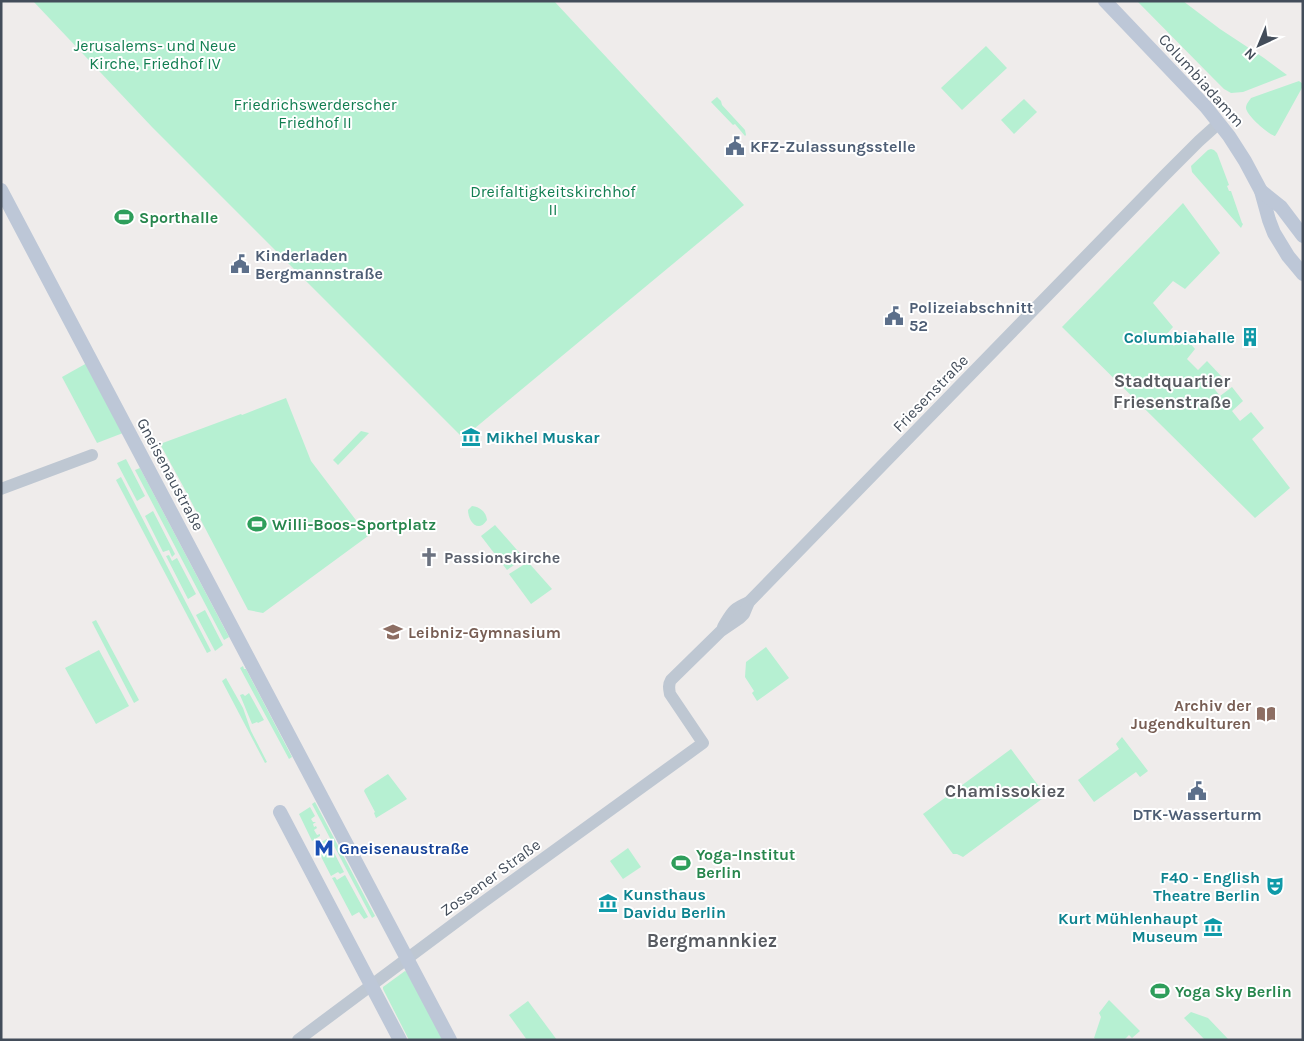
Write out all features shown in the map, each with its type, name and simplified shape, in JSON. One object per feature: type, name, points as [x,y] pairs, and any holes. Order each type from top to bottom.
[{"type":"main road","name":"Columbiadamm","points":[[1105,1],[1203,103],[1219,123],[1241,154],[1261,191],[1274,233],[1288,256],[1303,274]]},
{"type":"main road","name":"Gneisenaustraße","points":[[1,190],[450,1040]]},
{"type":"main road","name":"Columbiadamm","points":[[1261,191],[1281,207],[1303,236]]},
{"type":"main road","points":[[280,812],[400,1040]]},
{"type":"street","name":"Friesenstraße","points":[[703,743],[670,694],[669,683],[673,678],[721,632],[744,614],[749,602],[1164,176],[1219,123]]},
{"type":"street","points":[[1,489],[92,455]]},
{"type":"street","name":"Zossener Straße","points":[[298,1040],[407,958],[703,743]]},
{"type":"green space","points":[[33,1],[554,1],[744,205],[463,438],[152,127]]},
{"type":"green space","points":[[1137,1],[1183,1],[1287,75],[1243,92],[1231,93],[1224,89]]},
{"type":"green space","points":[[986,46],[1007,68],[962,110],[941,88]]},
{"type":"green space","points":[[1299,81],[1303,86],[1277,133],[1275,136],[1272,135],[1250,115],[1246,108],[1247,104],[1251,98]]},
{"type":"green space","points":[[717,97],[745,130],[745,136],[711,102]]},
{"type":"green space","points":[[1024,99],[1037,112],[1014,134],[1001,120]]},
{"type":"green space","points":[[1211,149],[1217,153],[1229,185],[1227,186],[1229,191],[1231,191],[1243,224],[1241,228],[1192,172],[1191,166]]},
{"type":"green space","points":[[1183,203],[1220,253],[1185,289],[1173,281],[1153,303],[1173,327],[1164,337],[1174,346],[1183,335],[1195,349],[1187,359],[1198,370],[1207,361],[1222,377],[1212,386],[1220,396],[1232,387],[1243,401],[1232,411],[1240,421],[1251,412],[1264,428],[1252,439],[1290,488],[1255,518],[1062,327]]},
{"type":"green space","points":[[87,363],[123,433],[97,443],[62,377]]},
{"type":"green space","points":[[286,398],[311,461],[368,536],[263,613],[248,610],[160,444]]},
{"type":"green space","points":[[361,431],[369,433],[338,465],[333,460]]},
{"type":"green space","points":[[126,459],[145,496],[137,501],[117,463]]},
{"type":"green space","points":[[140,468],[229,637],[224,640],[135,470]]},
{"type":"green space","points":[[121,477],[211,651],[207,653],[116,480]]},
{"type":"green space","points":[[472,506],[478,507],[484,512],[487,520],[484,524],[477,526],[472,522],[468,510]]},
{"type":"green space","points":[[153,511],[175,554],[172,557],[169,550],[163,552],[145,516]]},
{"type":"green space","points":[[495,525],[524,558],[507,570],[481,536]]},
{"type":"green space","points":[[169,555],[172,561],[177,558],[196,594],[188,599],[166,556]]},
{"type":"green space","points":[[528,562],[552,589],[531,604],[509,574]]},
{"type":"green space","points":[[205,610],[223,645],[215,651],[196,615]]},
{"type":"green space","points":[[96,620],[139,700],[134,703],[92,622]]},
{"type":"green space","points":[[766,647],[789,678],[757,701],[752,693],[754,691],[745,677],[746,662]]},
{"type":"green space","points":[[99,650],[129,706],[96,724],[65,668]]},
{"type":"green space","points":[[243,666],[292,757],[289,759],[240,668]]},
{"type":"green space","points":[[226,678],[243,708],[251,731],[267,762],[265,763],[222,681]]},
{"type":"green space","points":[[249,693],[264,720],[258,723],[252,724],[240,695],[243,694],[245,696]]},
{"type":"green space","points":[[1122,737],[1148,771],[1140,777],[1136,772],[1094,802],[1078,780],[1119,749],[1116,744]]},
{"type":"green space","points":[[1011,749],[1046,796],[963,857],[953,854],[923,814]]},
{"type":"green space","points":[[388,774],[407,799],[376,818],[375,812],[364,791]]},
{"type":"green space","points":[[315,802],[375,916],[372,918],[312,804]]},
{"type":"green space","points":[[310,807],[315,816],[311,819],[313,822],[316,822],[313,824],[317,828],[314,830],[317,835],[320,834],[320,836],[312,841],[299,814]]},
{"type":"green space","points":[[327,839],[344,872],[340,874],[338,872],[331,876],[314,843]]},
{"type":"green space","points":[[628,848],[641,867],[623,879],[610,861]]},
{"type":"green space","points":[[345,875],[368,917],[364,919],[359,912],[352,916],[332,878],[335,877],[337,880]]},
{"type":"green space","points":[[405,971],[443,1040],[409,1040],[383,989],[383,987]]},
{"type":"green space","points":[[1109,1000],[1140,1031],[1132,1038],[1129,1035],[1124,1040],[1097,1040],[1094,1038],[1101,1017],[1099,1013]]},
{"type":"green space","points":[[528,1001],[557,1040],[527,1040],[509,1015]]},
{"type":"green space","points":[[1191,1012],[1208,1018],[1229,1040],[1205,1040],[1184,1018]]},
{"type":"place","name":"KFZ-Zulassungsstelle","points":[[735,146]]},
{"type":"place","name":"Sporthalle","points":[[124,217]]},
{"type":"place","name":"Kinderladen Bergmannstraße","points":[[240,264]]},
{"type":"place","name":"Polizeiabschnitt 52","points":[[894,316]]},
{"type":"place","name":"Columbiahalle","points":[[1250,337]]},
{"type":"place","name":"Mikhel Muskar","points":[[471,437]]},
{"type":"place","name":"Willi-Boos-Sportplatz","points":[[257,524]]},
{"type":"place","name":"Passionskirche","points":[[429,557]]},
{"type":"place","name":"Leibniz-Gymnasium","points":[[393,632]]},
{"type":"place","name":"Archiv der Jugendkulturen","points":[[1266,714]]},
{"type":"place","name":"DTK-Wasserturm","points":[[1197,791]]},
{"type":"place","name":"Gneisenaustraße","points":[[324,848]]},
{"type":"place","name":"Yoga-Institut Berlin","points":[[681,863]]},
{"type":"place","name":"F40 - English Theatre Berlin","points":[[1275,886]]},
{"type":"place","name":"Kunsthaus Davidu Berlin","points":[[608,903]]},
{"type":"place","name":"Kurt Mühlenhaupt Museum","points":[[1213,927]]},
{"type":"place","name":"Yoga Sky Berlin","points":[[1160,991]]},
{"type":"district","name":"Stadtquartier Friesenstraße","points":[[1172,391]]},
{"type":"district","name":"Chamissokiez","points":[[1005,791]]},
{"type":"district","name":"Bergmannkiez","points":[[712,940]]},
{"type":"park label","name":"Jerusalems- und Neue Kirche, Friedhof IV","points":[[155,54]]},
{"type":"park label","name":"Friedrichswerderscher Friedhof II","points":[[315,113]]},
{"type":"park label","name":"Dreifaltigkeitskirchhof II","points":[[553,200]]}]
